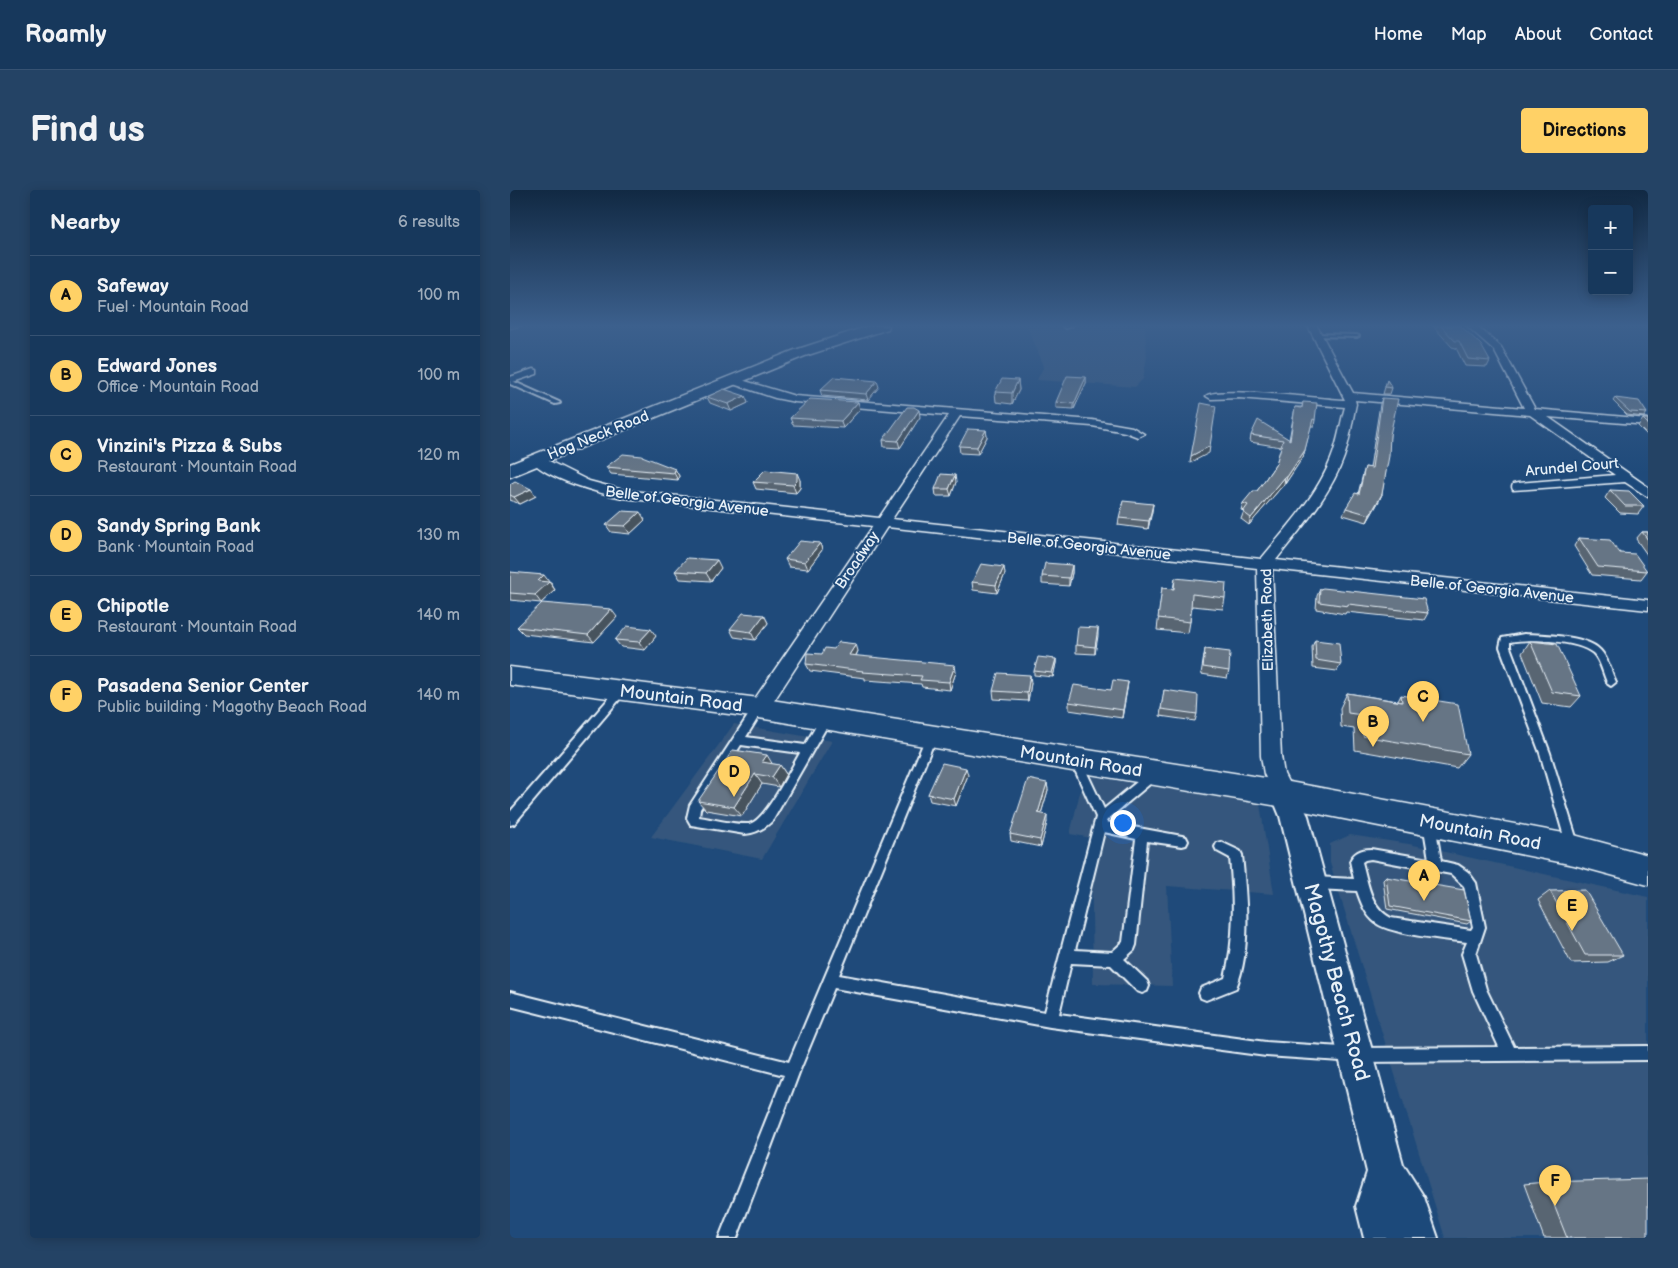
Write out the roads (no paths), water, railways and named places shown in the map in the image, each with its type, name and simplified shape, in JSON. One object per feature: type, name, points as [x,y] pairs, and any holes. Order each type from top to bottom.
[{"type":"main road","name":"Hog Neck Road","points":[[510,471],[744,375]]},
{"type":"main road","name":"Mountain Road","points":[[510,676],[758,708],[1284,794],[1574,850],[1648,870]]},
{"type":"street","points":[[510,381],[526,375]]},
{"type":"street","points":[[1337,375],[1350,400]]},
{"type":"street","points":[[1512,375],[1531,411],[1648,493]]},
{"type":"street","points":[[731,380],[779,396],[795,399],[1099,424],[1128,429],[1138,434]]},
{"type":"street","points":[[1211,396],[1239,395],[1350,400],[1531,411],[1648,422]]},
{"type":"street","name":"Elizabeth Road","points":[[1284,794],[1274,774],[1271,756],[1264,565],[1314,501],[1330,475],[1337,460],[1350,400]]},
{"type":"street","name":"Broadway","points":[[758,708],[956,413]]},
{"type":"street","name":"Belle of Georgia Avenue","points":[[537,460],[581,484],[608,493],[1648,605]]},
{"type":"street","name":"Arundel Court","points":[[1518,487],[1629,478]]},
{"type":"street","name":"Magothy Beach Road","points":[[1284,794],[1294,816],[1386,1172],[1410,1210],[1418,1238]]},
{"type":"street","points":[[1384,1238],[1376,1206],[1386,1172]]},
{"type":"lane","points":[[510,381],[557,403]]},
{"type":"lane","points":[[1574,850],[1545,753],[1505,647],[1505,640],[1530,637],[1584,645],[1597,652],[1611,682]]},
{"type":"lane","points":[[510,820],[621,690]]},
{"type":"lane","points":[[758,708],[694,808],[693,818],[695,821],[744,829],[757,827],[769,816],[826,719]]},
{"type":"lane","points":[[728,1238],[793,1070],[931,737]]},
{"type":"lane","points":[[738,740],[808,750]]},
{"type":"lane","points":[[1076,760],[1101,822],[1142,836],[1182,841]]},
{"type":"lane","points":[[1050,1020],[1101,822],[1155,773]]},
{"type":"lane","points":[[1429,822],[1436,866]]},
{"type":"lane","points":[[1114,959],[1129,945],[1142,836]]},
{"type":"lane","points":[[1206,993],[1231,983],[1238,956],[1240,904],[1236,855],[1221,847]]},
{"type":"lane","points":[[1475,937],[1390,924],[1380,920],[1369,907],[1356,861],[1363,854],[1371,854],[1454,869],[1470,883],[1479,927],[1469,954],[1480,991],[1510,1054]]},
{"type":"lane","points":[[1311,883],[1363,885]]},
{"type":"lane","points":[[1066,956],[1114,959],[1142,986]]},
{"type":"lane","points":[[830,980],[1050,1020],[1266,1049],[1356,1055],[1648,1054]]},
{"type":"lane","points":[[510,1000],[793,1070]]},
{"type":"place","name":"Vinzini's Pizza & Subs","points":[[1423,722]]},
{"type":"place","name":"Edward Jones","points":[[1373,747]]},
{"type":"place","name":"Sandy Spring Bank","points":[[734,797]]},
{"type":"place","name":"Safeway","points":[[1424,901]]},
{"type":"place","name":"Chipotle","points":[[1572,931]]},
{"type":"place","name":"Pasadena Senior Center","points":[[1555,1206]]}]
